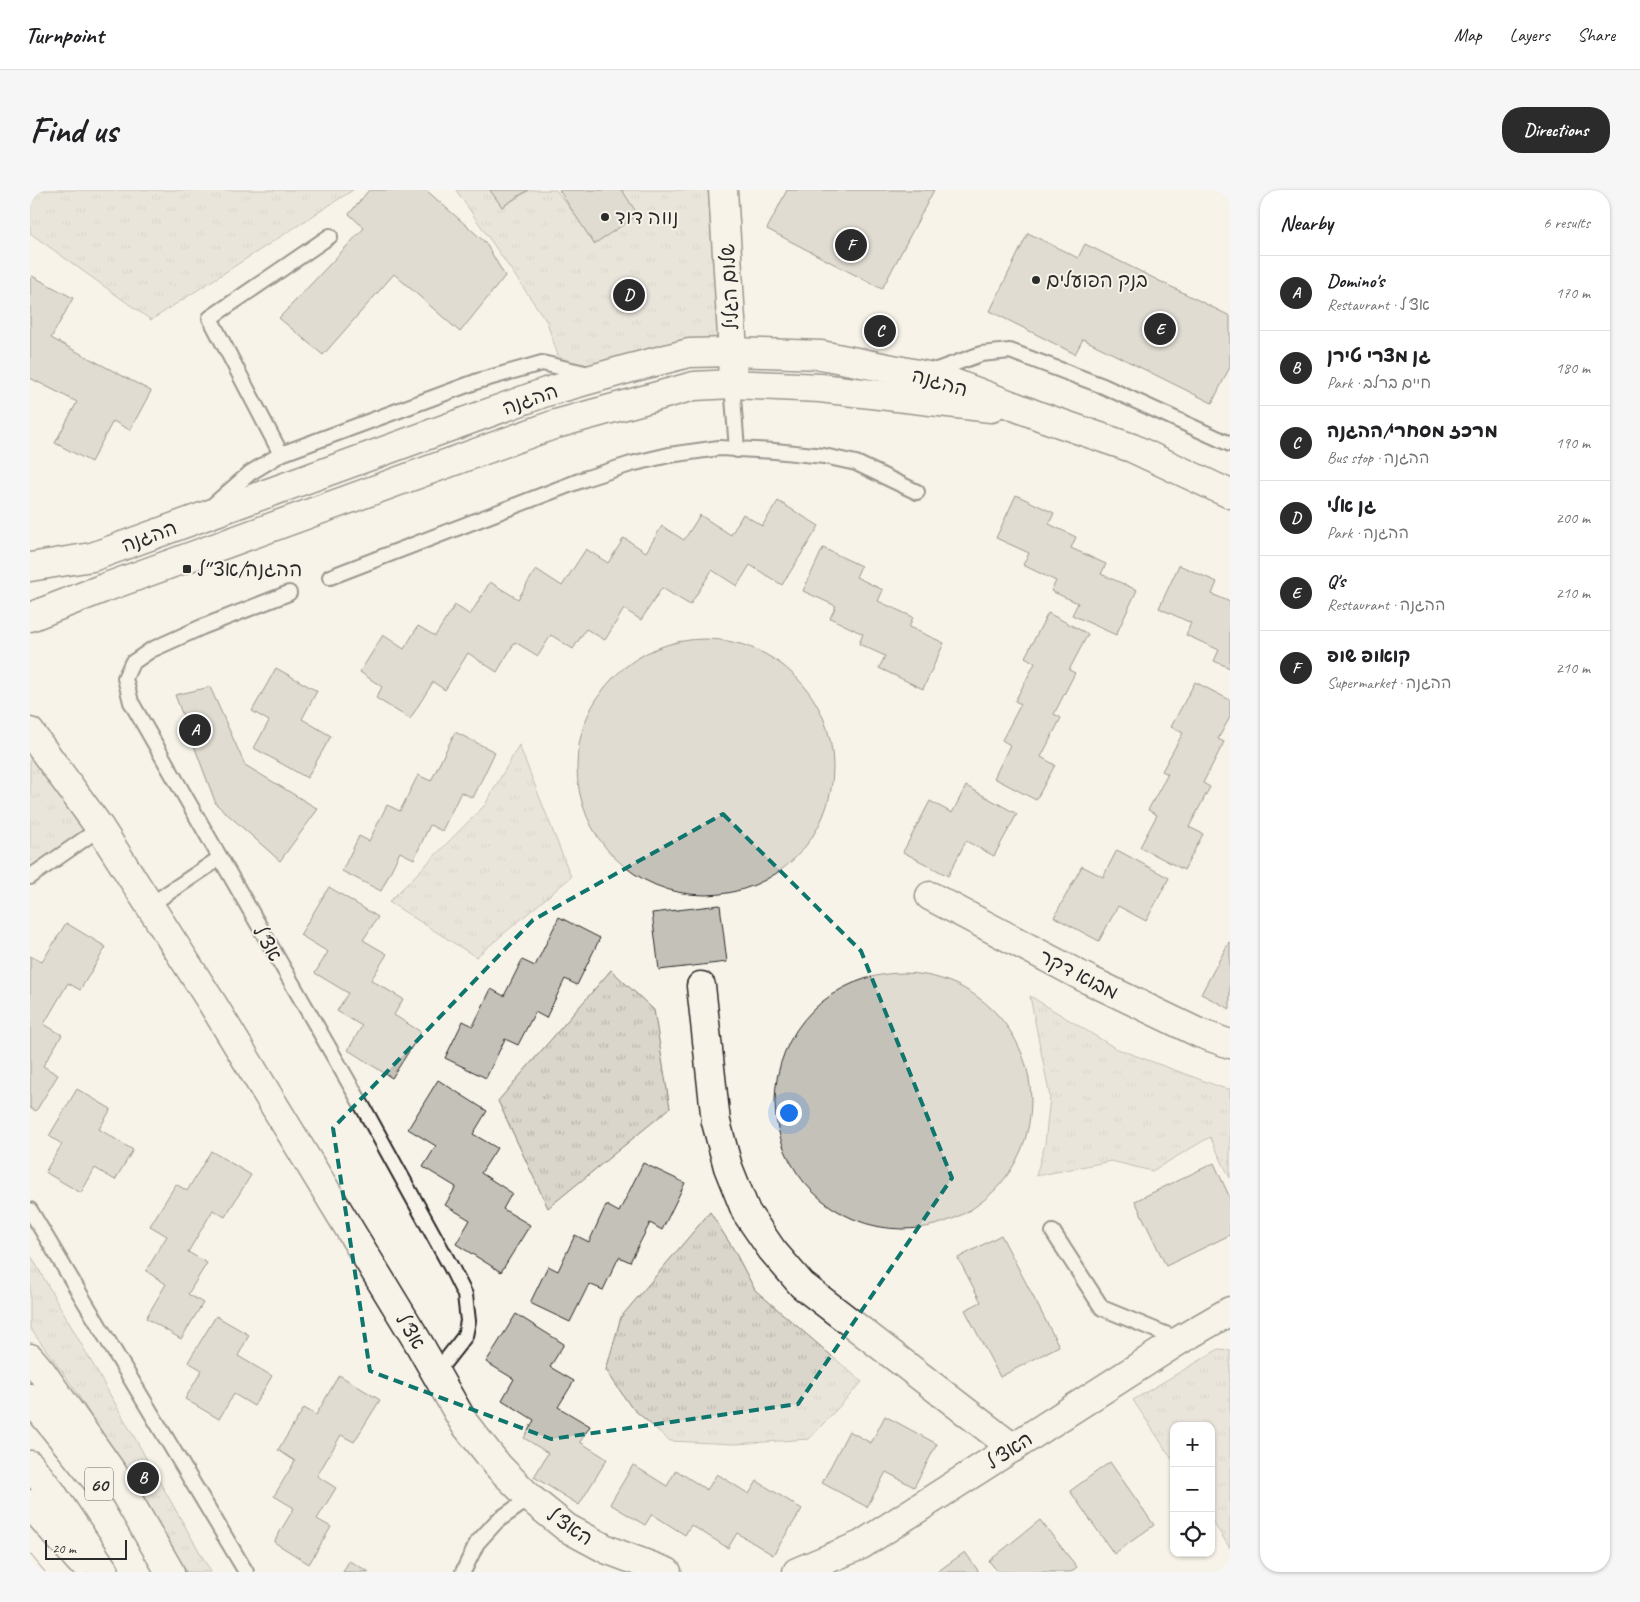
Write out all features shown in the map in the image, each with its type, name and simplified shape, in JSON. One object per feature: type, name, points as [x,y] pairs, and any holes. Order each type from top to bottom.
[{"type":"main road","name":"שלום הגליל","points":[[723,191],[733,352],[732,384]]},
{"type":"main road","name":"ההגנה","points":[[30,567],[92,557],[546,392],[689,353],[733,352],[821,355],[943,379],[1042,418],[1132,448],[1230,494]]},
{"type":"main road","name":"ההגנה","points":[[30,617],[104,588],[556,424],[694,386],[732,384],[820,388],[991,408],[1042,418]]},
{"type":"main road","name":"אצ\"ל","points":[[30,732],[100,828],[243,1052],[464,1423],[499,1467],[530,1498]]},
{"type":"main road","name":"מבוא דקר","points":[[930,896],[1089,980],[1199,1033],[1230,1044]]},
{"type":"main road","points":[[701,986],[716,1122],[728,1168],[746,1212],[772,1250],[802,1285],[1012,1448]]},
{"type":"main road","name":"האצ\"ל","points":[[797,1572],[861,1545],[1180,1340],[1226,1316]]},
{"type":"main road","points":[[30,1358],[114,1476],[170,1572]]},
{"type":"main road","name":"60","points":[[30,1398],[131,1526],[164,1572]]},
{"type":"main road","name":"60","points":[[30,1465],[52,1493],[105,1572]]},
{"type":"main road","name":"האצ\"ל","points":[[530,1498],[567,1528],[608,1550],[667,1572]]},
{"type":"main road","points":[[30,1504],[88,1572]]},
{"type":"lane","points":[[281,454],[210,318],[330,236]]},
{"type":"lane","points":[[923,375],[980,354],[1010,351],[1103,386],[1230,444]]},
{"type":"lane","points":[[196,519],[250,473],[281,454],[478,380],[542,364],[602,377]]},
{"type":"lane","points":[[732,384],[737,450]]},
{"type":"lane","points":[[330,577],[587,478],[631,464],[669,455],[719,448],[824,456],[856,463],[917,492]]},
{"type":"lane","name":"אצ\"ל","points":[[289,593],[202,626],[151,650],[132,663],[125,678],[131,702],[368,1116],[452,1267],[465,1296],[468,1321],[465,1336],[436,1374]]},
{"type":"lane","points":[[30,877],[100,828]]},
{"type":"lane","points":[[150,904],[220,858]]},
{"type":"lane","points":[[30,1210],[246,1572]]},
{"type":"lane","points":[[1053,1232],[1102,1308],[1180,1340]]},
{"type":"lane","points":[[463,1572],[478,1543],[497,1521],[530,1498]]},
{"type":"highlighted area","points":[[723,814],[861,951],[952,1178],[798,1404],[551,1439],[370,1371],[333,1128],[533,920]]},
{"type":"green space","points":[[30,190],[353,190],[151,320],[30,233]]},
{"type":"green space","points":[[456,190],[490,190],[502,207],[530,190],[556,190],[578,219],[622,190],[721,190],[733,352],[602,377],[562,368],[547,322]]},
{"type":"green space","points":[[519,745],[571,877],[476,957],[389,902],[485,805]]},
{"type":"green space","points":[[30,747],[87,828],[30,868]]},
{"type":"green space","points":[[611,970],[654,1010],[670,1108],[548,1208],[498,1101]]},
{"type":"green space","points":[[1030,996],[1115,1048],[1230,1089],[1230,1178],[1210,1137],[1152,1171],[1111,1161],[1036,1176],[1045,1144],[1050,1097]]},
{"type":"green space","points":[[710,1212],[734,1250],[755,1290],[862,1382],[809,1439],[735,1444],[670,1441],[631,1407],[606,1370],[621,1317]]},
{"type":"green space","points":[[30,1254],[211,1572],[186,1572],[72,1385],[30,1328]]},
{"type":"green space","points":[[1219,1349],[1230,1350],[1230,1548],[1215,1525],[1215,1422],[1170,1422],[1170,1456],[1133,1400]]},
{"type":"building","points":[[369,190],[426,190],[485,242],[505,276],[460,332],[394,274],[323,355],[279,318],[364,228],[349,214]]},
{"type":"building","points":[[490,190],[528,190],[502,207]]},
{"type":"building","name":"נווה דוד","points":[[559,190],[622,190],[638,215],[594,244]]},
{"type":"building","points":[[787,190],[934,190],[882,289],[767,229]]},
{"type":"building","points":[[1028,233],[1078,258],[1085,244],[1230,316],[1230,367],[1212,403],[1083,339],[1075,354],[990,311]]},
{"type":"building","points":[[32,276],[73,298],[51,338],[151,391],[130,430],[113,421],[91,462],[55,443],[77,402],[30,378],[30,280]]},
{"type":"building","points":[[1016,495],[1054,513],[1049,524],[1076,537],[1071,548],[1106,564],[1101,574],[1137,590],[1116,635],[1072,615],[1078,603],[1051,591],[1056,581],[1023,565],[1029,553],[996,538]]},
{"type":"building","points":[[778,501],[819,526],[782,585],[750,565],[737,586],[712,570],[690,605],[662,588],[641,620],[624,609],[605,640],[586,629],[573,649],[551,635],[538,656],[515,642],[497,672],[468,653],[445,690],[433,682],[410,719],[376,698],[382,687],[360,672],[383,635],[404,649],[418,626],[435,636],[455,605],[470,615],[490,582],[518,599],[536,569],[562,586],[586,549],[608,563],[624,538],[646,552],[662,526],[684,540],[700,515],[731,535],[743,514],[762,526]]},
{"type":"building","points":[[823,548],[861,566],[856,577],[883,590],[878,601],[913,617],[909,627],[944,643],[923,689],[879,668],[885,656],[859,644],[863,634],[830,618],[836,606],[803,591]]},
{"type":"building","points":[[1179,565],[1217,582],[1212,594],[1230,602],[1230,668],[1214,661],[1219,650],[1186,635],[1191,623],[1159,608]]},
{"type":"building","points":[[1048,613],[1088,634],[1069,670],[1075,673],[1054,714],[1061,718],[1041,757],[1055,765],[1036,800],[994,778],[1010,745],[1002,740],[1021,704],[1015,701],[1035,663],[1025,657]]},
{"type":"building","points":[[692,639],[718,639],[742,644],[765,654],[796,676],[812,696],[828,730],[833,754],[833,780],[828,804],[812,838],[796,858],[776,874],[742,890],[718,895],[692,895],[668,890],[645,880],[614,858],[598,838],[582,804],[577,780],[577,754],[582,730],[592,707],[614,676],[634,660],[668,644]]},
{"type":"building","points":[[276,668],[317,691],[302,719],[331,736],[307,778],[254,748],[269,721],[252,711]]},
{"type":"building","points":[[1195,682],[1230,700],[1230,717],[1218,739],[1224,742],[1203,783],[1210,787],[1189,827],[1203,834],[1184,870],[1140,847],[1157,815],[1148,810],[1168,774],[1162,771],[1183,733],[1171,727]]},
{"type":"building","points":[[210,687],[245,765],[318,809],[280,861],[216,804],[175,695]]},
{"type":"building","points":[[455,732],[495,752],[473,798],[461,792],[442,831],[430,825],[414,859],[400,852],[381,891],[342,871],[359,836],[369,841],[387,805],[400,811],[418,775],[431,781]]},
{"type":"building","points":[[966,786],[1017,814],[994,856],[966,841],[948,876],[903,852],[930,801],[952,813]]},
{"type":"building","points":[[1117,850],[1169,878],[1146,921],[1118,906],[1099,941],[1054,917],[1082,866],[1103,877]]},
{"type":"building","points":[[329,887],[378,917],[363,940],[387,954],[371,980],[403,999],[394,1015],[421,1032],[392,1078],[348,1050],[362,1026],[337,1011],[348,993],[315,973],[328,952],[300,935]]},
{"type":"building","points":[[720,905],[727,962],[659,970],[652,913]]},
{"type":"building","points":[[559,917],[600,938],[577,985],[565,979],[546,1018],[535,1012],[518,1045],[505,1039],[486,1078],[445,1058],[463,1021],[473,1026],[491,989],[504,996],[522,960],[535,966]]},
{"type":"building","points":[[66,923],[106,947],[80,990],[68,983],[44,1024],[62,1035],[43,1066],[58,1075],[36,1111],[30,1108],[30,956],[42,962]]},
{"type":"building","points":[[1230,943],[1230,1009],[1201,994]]},
{"type":"building","points":[[890,973],[916,973],[952,982],[974,994],[994,1010],[1010,1030],[1022,1052],[1029,1076],[1031,1101],[1029,1126],[1022,1150],[1010,1172],[994,1192],[974,1208],[952,1220],[916,1229],[890,1229],[854,1220],[832,1208],[812,1192],[796,1172],[784,1150],[775,1114],[775,1088],[784,1052],[796,1030],[812,1010],[832,994],[854,982]]},
{"type":"building","points":[[438,1080],[487,1111],[473,1134],[497,1148],[481,1173],[512,1193],[503,1209],[530,1225],[501,1272],[456,1244],[470,1220],[445,1205],[456,1187],[423,1167],[436,1146],[408,1129]]},
{"type":"building","points":[[77,1089],[111,1109],[99,1129],[133,1150],[115,1180],[95,1168],[81,1193],[45,1172],[62,1144],[49,1136]]},
{"type":"building","points":[[211,1151],[251,1175],[225,1217],[213,1210],[188,1252],[207,1263],[188,1294],[203,1303],[181,1339],[146,1318],[166,1284],[146,1271],[167,1236],[150,1226],[176,1184],[187,1191]]},
{"type":"building","points":[[643,1163],[685,1183],[662,1230],[650,1223],[630,1262],[619,1257],[603,1290],[589,1284],[570,1322],[530,1303],[548,1266],[558,1271],[575,1235],[589,1242],[606,1205],[619,1212]]},
{"type":"building","points":[[1214,1163],[1230,1198],[1230,1235],[1166,1266],[1135,1201]]},
{"type":"building","points":[[1001,1235],[1059,1346],[1000,1377],[965,1310],[981,1302],[958,1258]]},
{"type":"building","points":[[516,1314],[564,1344],[550,1367],[574,1381],[558,1407],[590,1426],[580,1442],[607,1459],[579,1505],[534,1477],[548,1453],[524,1438],[534,1420],[502,1400],[514,1379],[486,1362]]},
{"type":"building","points":[[216,1316],[249,1335],[238,1356],[272,1376],[254,1406],[234,1394],[219,1419],[185,1399],[202,1370],[188,1362]]},
{"type":"building","points":[[339,1375],[380,1400],[354,1442],[341,1435],[317,1476],[336,1488],[317,1519],[331,1527],[309,1564],[274,1542],[294,1508],[274,1496],[295,1461],[278,1450],[304,1408],[316,1415]]},
{"type":"building","points":[[885,1416],[937,1444],[914,1487],[886,1472],[867,1507],[822,1483],[849,1431],[871,1443]]},
{"type":"building","points":[[1110,1462],[1154,1525],[1114,1554],[1070,1491]]},
{"type":"building","points":[[633,1465],[667,1486],[676,1470],[707,1490],[717,1474],[749,1494],[757,1481],[802,1509],[773,1555],[737,1533],[728,1548],[691,1525],[685,1535],[652,1514],[645,1525],[610,1504]]},
{"type":"building","points":[[1040,1520],[1077,1567],[1071,1572],[998,1572],[989,1561]]},
{"type":"building","points":[[965,1552],[979,1572],[937,1572]]},
{"type":"building","points":[[349,1561],[366,1570],[369,1572],[343,1572]]},
{"type":"tram line","points":[[30,1554],[45,1572]]},
{"type":"place","name":"נווה דוד","points":[[605,217]]},
{"type":"place","name":"קואופ שופ","points":[[851,245]]},
{"type":"place","name":"בנק הפועלים","points":[[1036,280]]},
{"type":"place","name":"גן אלי","points":[[629,295]]},
{"type":"place","name":"Q's","points":[[1160,329]]},
{"type":"place","name":"מרכז מסחרי/ההגנה","points":[[880,331]]},
{"type":"place","name":"ההגנה/אצ״ל","points":[[187,569]]},
{"type":"place","name":"Domino's","points":[[195,730]]},
{"type":"place","name":"גן מצרי טירן","points":[[143,1478]]}]
